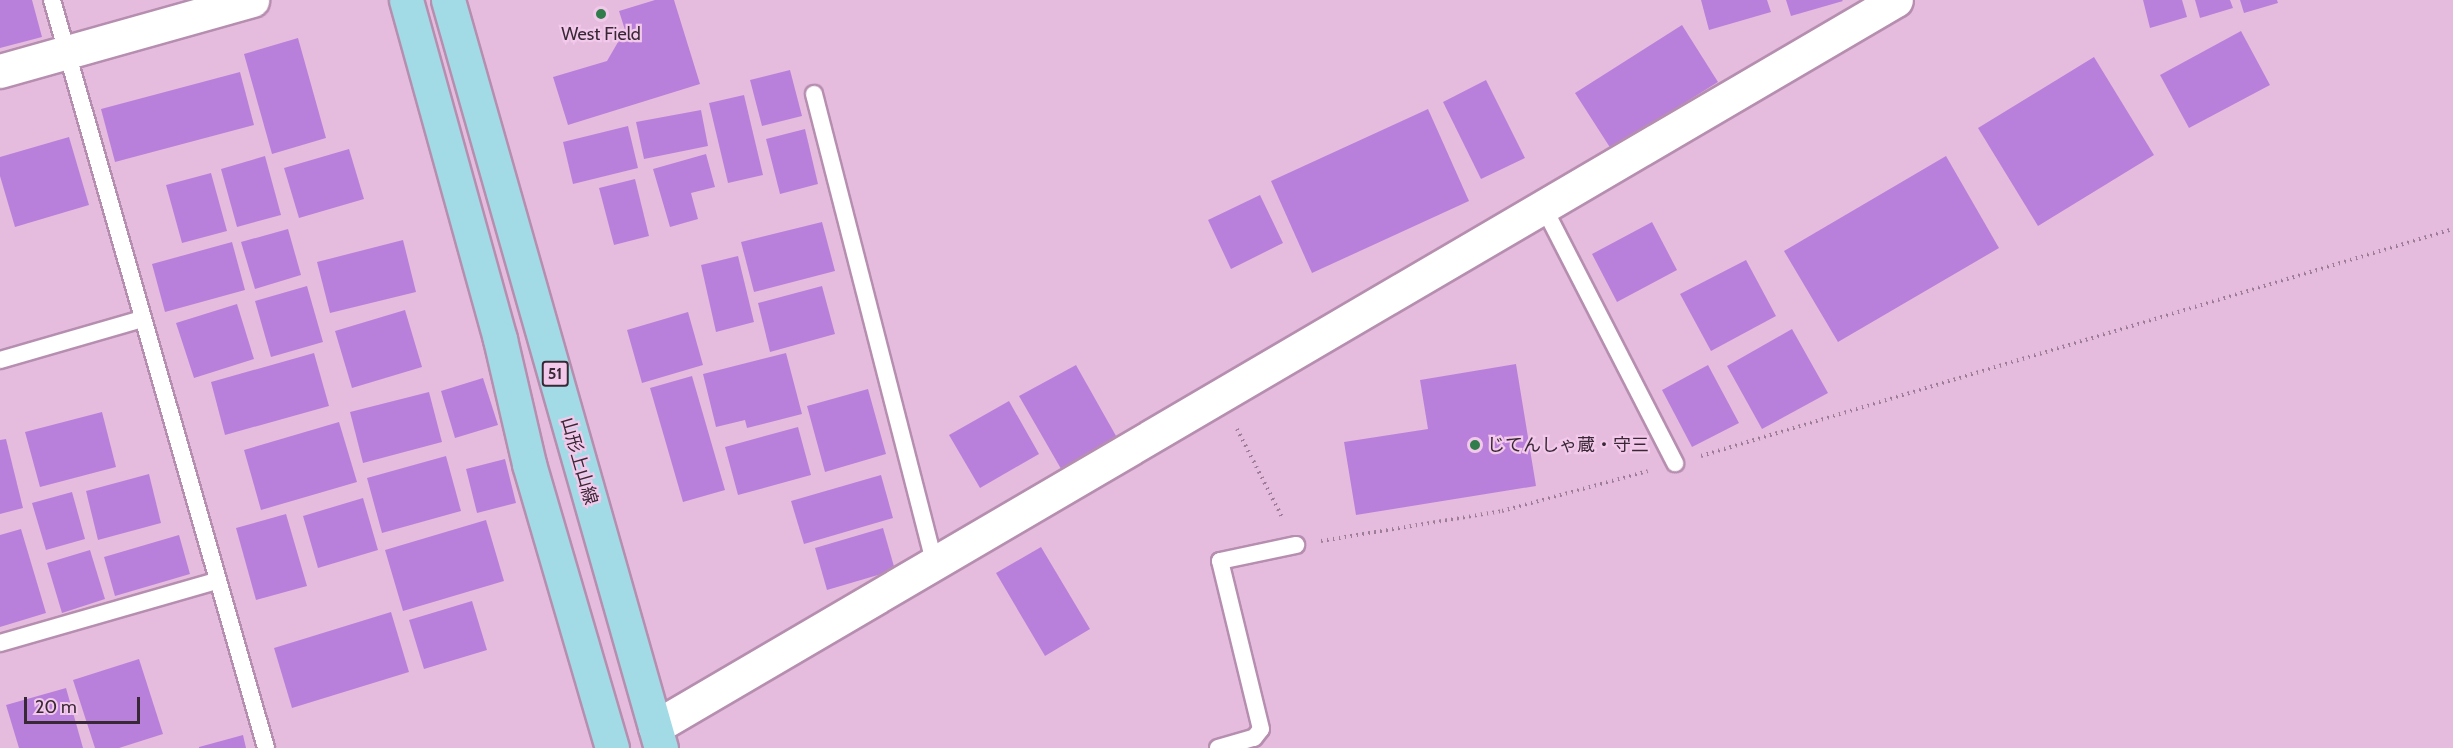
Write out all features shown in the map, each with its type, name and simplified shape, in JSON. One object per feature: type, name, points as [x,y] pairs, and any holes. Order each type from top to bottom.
[{"type":"main road","points":[[406,0],[500,339],[529,464],[613,748],[658,737]]},
{"type":"main road","name":"山形上山線","points":[[448,0],[658,737]]},
{"type":"street","points":[[0,71],[252,0]]},
{"type":"street","points":[[658,737],[934,562],[1222,397],[1896,0]]},
{"type":"lane","points":[[52,0],[216,581],[266,748]]},
{"type":"lane","points":[[814,94],[934,562]]},
{"type":"lane","points":[[1544,208],[1676,463]]},
{"type":"lane","points":[[0,360],[142,319]]},
{"type":"lane","points":[[1218,748],[1254,738],[1261,729],[1220,561],[1296,545]]},
{"type":"lane","points":[[0,644],[216,581]]},
{"type":"path","points":[[1222,397],[1296,545],[1502,511],[1676,463],[2453,229]]},
{"type":"building","points":[[0,0],[32,0],[42,37],[0,48]]},
{"type":"building","points":[[655,0],[674,0],[700,84],[568,125],[553,77],[607,61],[625,30],[619,11]]},
{"type":"building","points":[[1701,0],[1767,0],[1771,12],[1709,30]]},
{"type":"building","points":[[1786,0],[1842,0],[1843,1],[1791,16]]},
{"type":"building","points":[[2143,0],[2182,0],[2187,17],[2150,28]]},
{"type":"building","points":[[2195,0],[2230,0],[2233,8],[2200,18]]},
{"type":"building","points":[[2240,0],[2277,0],[2278,3],[2244,13]]},
{"type":"building","points":[[1682,25],[1718,82],[1611,149],[1575,93]]},
{"type":"building","points":[[2241,31],[2270,85],[2189,128],[2160,75]]},
{"type":"building","points":[[298,38],[326,138],[272,154],[244,54]]},
{"type":"building","points":[[2094,57],[2154,155],[2038,226],[1978,128]]},
{"type":"building","points":[[790,70],[802,116],[762,126],[750,80]]},
{"type":"building","points":[[240,72],[254,125],[115,162],[101,109]]},
{"type":"building","points":[[1486,80],[1525,158],[1481,179],[1443,102]]},
{"type":"building","points":[[744,95],[763,175],[728,183],[709,103]]},
{"type":"building","points":[[1428,109],[1469,201],[1312,273],[1271,181]]},
{"type":"building","points":[[701,110],[708,146],[644,159],[636,122]]},
{"type":"building","points":[[628,126],[638,168],[573,184],[563,142]]},
{"type":"building","points":[[805,129],[818,184],[780,194],[766,139]]},
{"type":"building","points":[[69,137],[89,205],[15,227],[0,176],[0,157]]},
{"type":"building","points":[[349,149],[364,199],[299,218],[284,168]]},
{"type":"building","points":[[706,154],[715,187],[691,193],[698,219],[670,227],[653,169]]},
{"type":"building","points":[[265,156],[281,215],[237,227],[221,169]]},
{"type":"building","points":[[1946,156],[1999,248],[1838,342],[1784,251]]},
{"type":"building","points":[[211,173],[227,231],[182,243],[166,185]]},
{"type":"building","points":[[635,179],[649,236],[614,245],[599,188]]},
{"type":"building","points":[[1260,195],[1283,243],[1231,269],[1208,220]]},
{"type":"building","points":[[822,222],[835,271],[754,292],[741,242]]},
{"type":"building","points":[[1652,222],[1677,270],[1617,302],[1592,254]]},
{"type":"building","points":[[288,229],[301,275],[255,289],[241,242]]},
{"type":"building","points":[[403,240],[416,292],[330,313],[317,262]]},
{"type":"building","points":[[232,242],[245,290],[165,312],[152,264]]},
{"type":"building","points":[[738,256],[754,322],[716,332],[701,265]]},
{"type":"building","points":[[1746,260],[1776,316],[1711,351],[1680,294]]},
{"type":"building","points":[[307,286],[323,342],[271,357],[255,301]]},
{"type":"building","points":[[822,286],[835,334],[770,352],[758,303]]},
{"type":"building","points":[[237,304],[254,359],[194,378],[176,323]]},
{"type":"building","points":[[405,310],[422,367],[352,388],[335,331]]},
{"type":"building","points":[[688,312],[703,365],[642,383],[627,330]]},
{"type":"building","points":[[1792,329],[1828,393],[1762,429],[1727,366]]},
{"type":"building","points":[[314,353],[329,406],[225,435],[211,382]]},
{"type":"building","points":[[786,353],[802,414],[747,428],[745,420],[716,427],[703,374]]},
{"type":"building","points":[[1516,364],[1536,486],[1356,515],[1344,442],[1428,429],[1420,380]]},
{"type":"building","points":[[1076,365],[1120,443],[1064,474],[1019,396]]},
{"type":"building","points":[[1708,365],[1739,423],[1692,447],[1662,390]]},
{"type":"building","points":[[692,376],[725,490],[683,502],[650,388]]},
{"type":"building","points":[[483,378],[498,425],[455,438],[441,391]]},
{"type":"building","points":[[868,389],[886,454],[825,472],[807,406]]},
{"type":"building","points":[[429,392],[442,442],[363,463],[350,412]]},
{"type":"building","points":[[1009,401],[1039,454],[980,488],[949,435]]},
{"type":"building","points":[[102,412],[116,467],[40,487],[25,432]]},
{"type":"building","points":[[339,422],[357,482],[261,510],[244,450]]},
{"type":"building","points":[[798,427],[811,475],[738,495],[725,447]]},
{"type":"building","points":[[6,439],[23,508],[0,514],[0,440]]},
{"type":"building","points":[[446,456],[461,511],[382,533],[367,478]]},
{"type":"building","points":[[505,459],[516,503],[477,513],[466,469]]},
{"type":"building","points":[[149,474],[161,523],[98,540],[86,491]]},
{"type":"building","points":[[881,475],[893,518],[804,544],[791,501]]},
{"type":"building","points":[[72,492],[85,539],[46,550],[32,503]]},
{"type":"building","points":[[363,498],[378,550],[318,568],[303,516]]},
{"type":"building","points":[[286,514],[307,586],[256,600],[236,528]]},
{"type":"building","points":[[486,520],[504,581],[403,611],[385,550]]},
{"type":"building","points":[[883,528],[895,570],[827,590],[815,548]]},
{"type":"building","points":[[21,529],[46,613],[0,627],[0,535]]},
{"type":"building","points":[[179,535],[190,574],[115,596],[104,557]]},
{"type":"building","points":[[1041,547],[1090,629],[1045,656],[996,573]]},
{"type":"building","points":[[90,550],[105,599],[62,613],[47,563]]},
{"type":"building","points":[[472,601],[487,650],[424,669],[409,620]]},
{"type":"building","points":[[391,612],[409,672],[292,708],[274,648]]},
{"type":"building","points":[[139,659],[163,734],[119,748],[95,748],[73,680]]},
{"type":"building","points":[[66,688],[83,748],[19,748],[6,705]]},
{"type":"building","points":[[243,735],[246,748],[199,748],[199,747]]},
{"type":"place","name":"West Field","points":[[601,14]]},
{"type":"place","name":"じてんしゃ蔵・守三","points":[[1475,445]]}]
